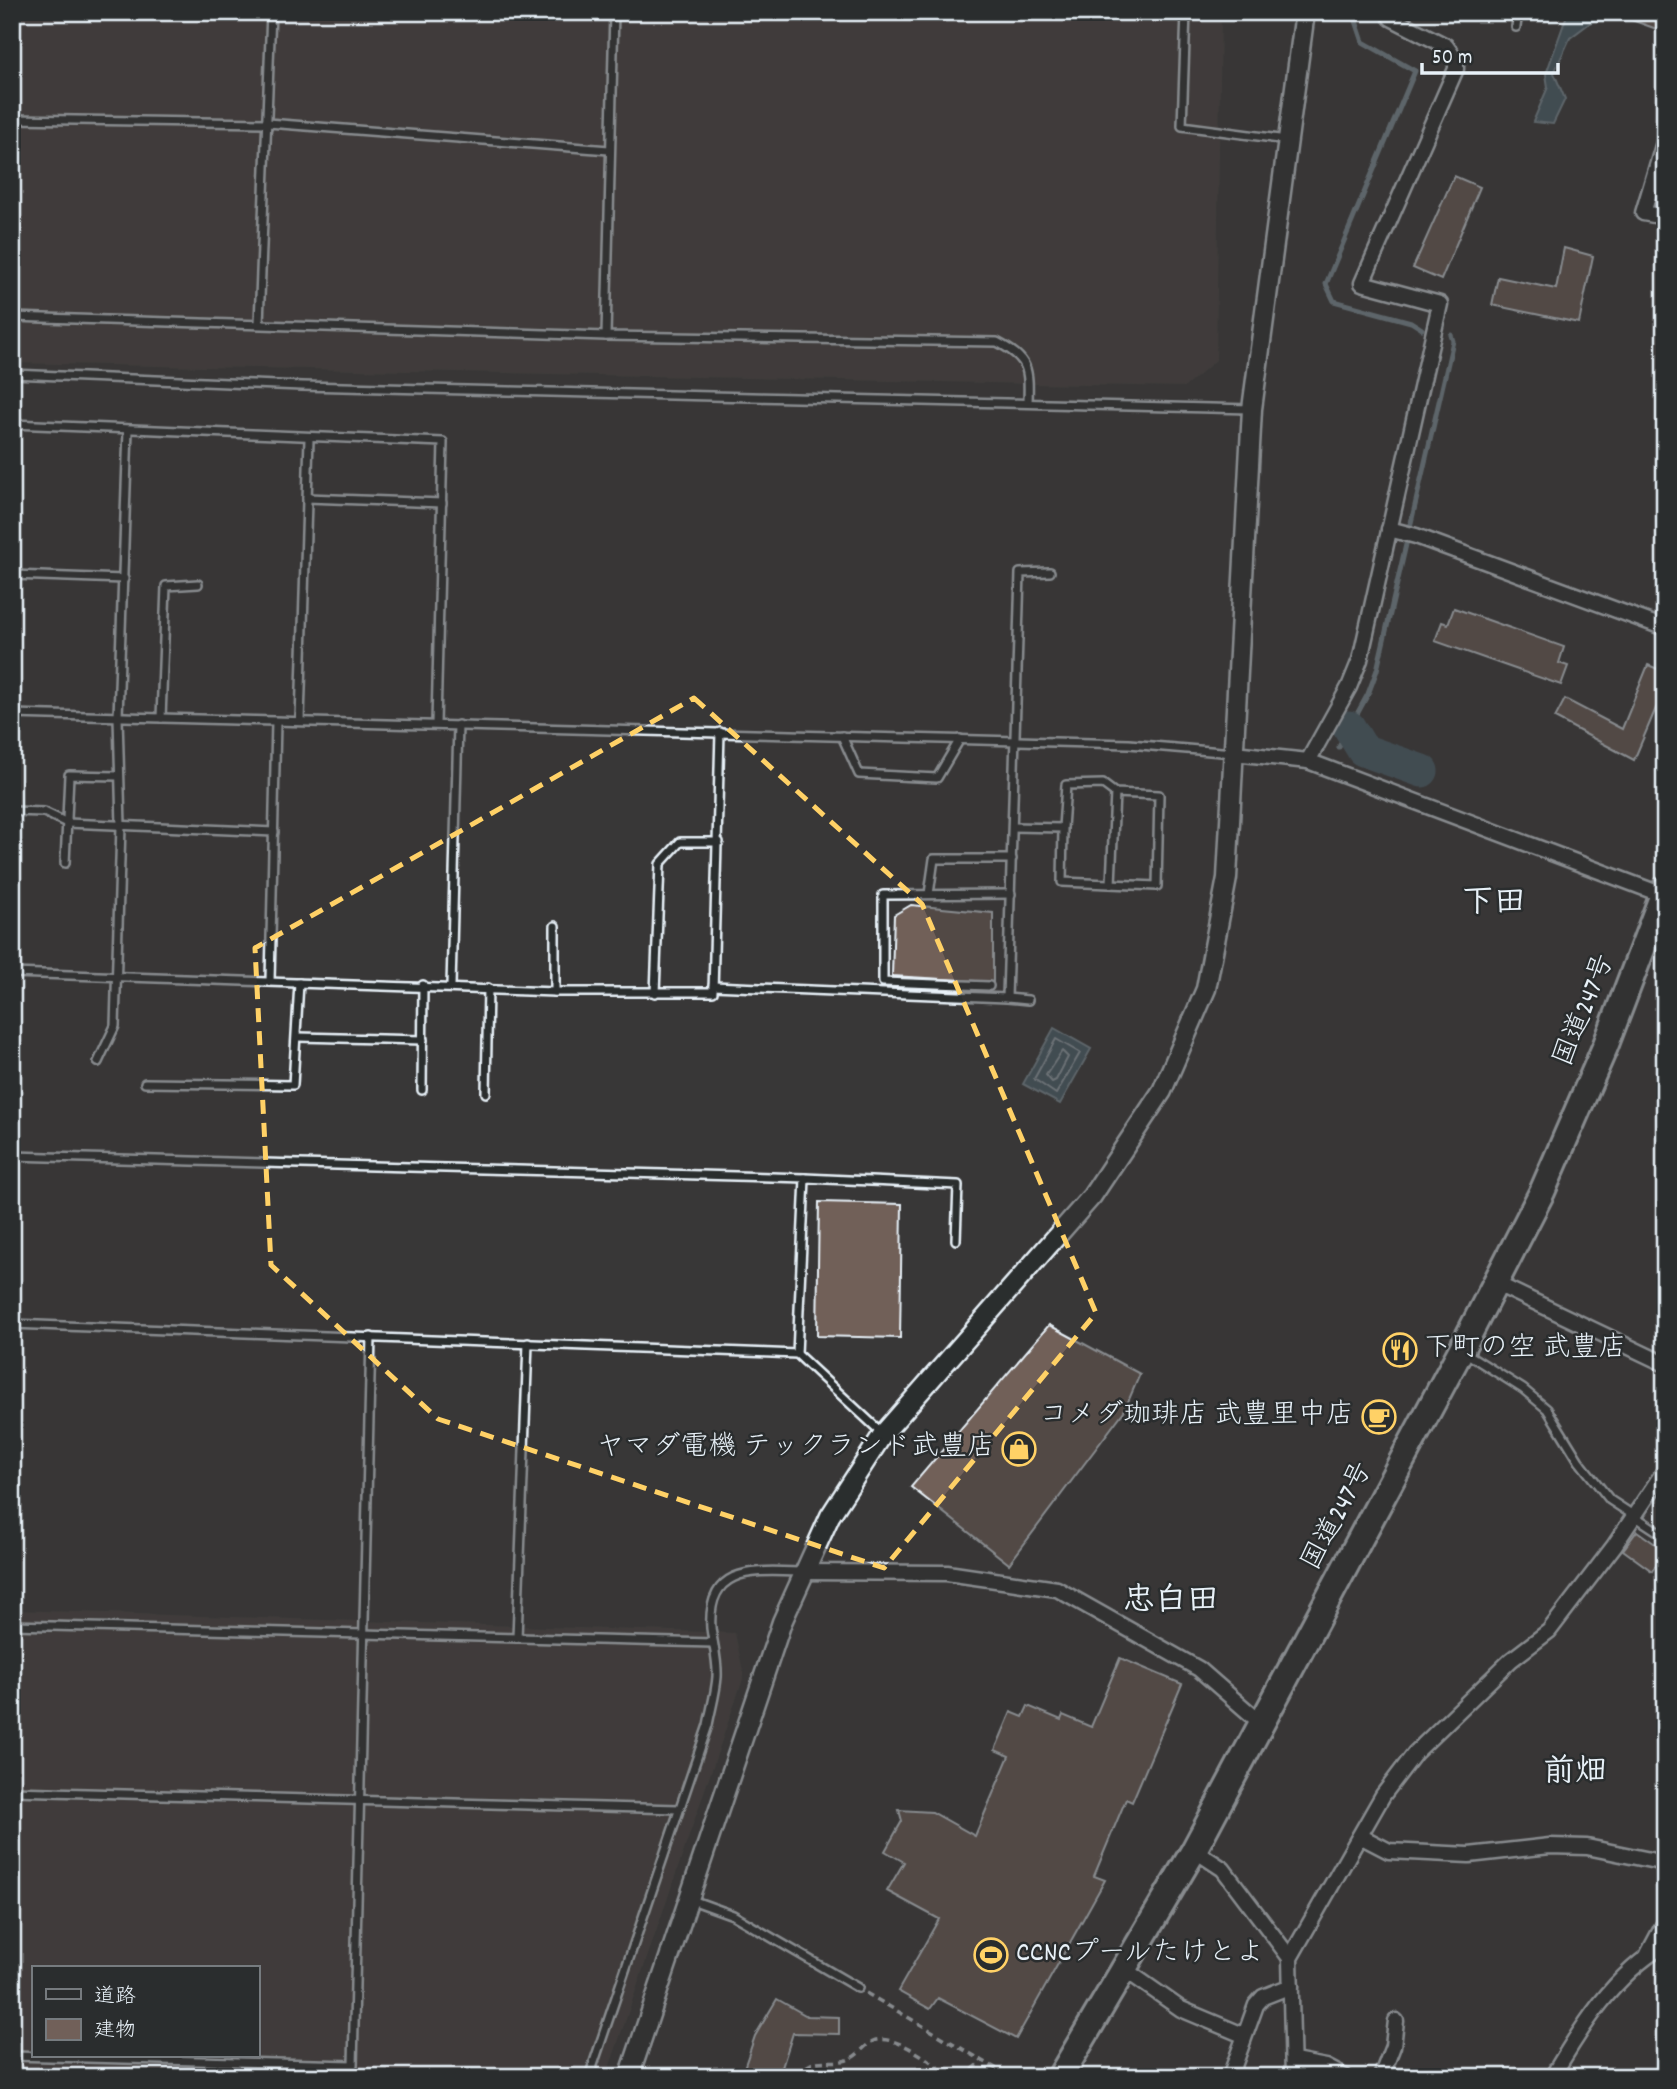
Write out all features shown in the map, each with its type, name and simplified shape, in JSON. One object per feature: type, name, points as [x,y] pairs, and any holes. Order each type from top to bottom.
[{"type":"highway","name":"国道247号","points":[[1060,2077],[1194,1850],[1496,1283],[1542,1192],[1605,1047],[1664,892]]},
{"type":"street","points":[[629,2077],[782,1622],[830,1516],[883,1434],[1093,1196],[1161,1091],[1206,989],[1227,878],[1252,409],[1305,12]]},
{"type":"street","points":[[1308,761],[1356,673],[1394,530],[1440,303],[1362,283],[1456,69],[1456,60],[1446,46],[1391,18],[1387,12]]},
{"type":"street","points":[[1665,139],[1643,214],[1665,217]]},
{"type":"street","points":[[1394,530],[1665,628]]},
{"type":"street","points":[[1234,753],[1308,761],[1664,892]]},
{"type":"street","points":[[1496,1283],[1665,1364]]},
{"type":"street","points":[[1293,2077],[1290,1958],[1383,1795],[1415,1753],[1511,1660],[1549,1631],[1665,1470]]},
{"type":"street","points":[[803,1572],[947,1573],[1057,1589],[1199,1669],[1262,1724]]},
{"type":"street","points":[[1360,1836],[1389,1851],[1469,1855],[1550,1846],[1587,1847],[1665,1863]]},
{"type":"street","points":[[1194,1850],[1223,1869],[1290,1958]]},
{"type":"street","points":[[1552,2077],[1579,2032],[1631,1970],[1658,1951],[1665,1922]]},
{"type":"street","points":[[1124,1969],[1181,2009],[1243,2035]]},
{"type":"street","points":[[1230,2077],[1243,2035],[1263,1997],[1291,1986]]},
{"type":"street","points":[[1381,2077],[1394,2046],[1396,2021]]},
{"type":"street","points":[[1294,2061],[1326,2067],[1345,2077]]},
{"type":"lane","points":[[260,324],[271,12]]},
{"type":"lane","points":[[606,336],[614,12]]},
{"type":"lane","points":[[1186,12],[1182,126],[1287,140]]},
{"type":"lane","points":[[1516,27],[1518,12]]},
{"type":"lane","points":[[12,119],[268,123],[609,150]]},
{"type":"lane","points":[[12,317],[606,336],[997,342],[1020,354],[1028,373],[1028,403]]},
{"type":"lane","points":[[12,374],[302,386],[1252,409]]},
{"type":"lane","points":[[12,424],[309,439],[443,442],[436,724]]},
{"type":"lane","points":[[98,1062],[115,1026],[121,826],[118,717],[128,430]]},
{"type":"lane","points":[[300,720],[309,439]]},
{"type":"lane","points":[[307,498],[442,503]]},
{"type":"lane","points":[[1007,998],[1020,573],[1050,572]]},
{"type":"lane","points":[[12,575],[124,579]]},
{"type":"lane","points":[[161,718],[166,586],[198,584]]},
{"type":"lane","points":[[12,715],[276,722],[300,720],[1016,740],[1129,744],[1234,753]]},
{"type":"lane","points":[[270,981],[276,722]]},
{"type":"lane","points":[[451,986],[458,725]]},
{"type":"lane","points":[[12,973],[423,985],[555,992],[713,992],[720,732]]},
{"type":"lane","points":[[842,736],[859,774],[937,778],[960,739]]},
{"type":"lane","points":[[65,863],[69,775],[118,776]]},
{"type":"lane","points":[[1103,784],[1115,793],[1159,795],[1157,886],[1062,882],[1063,828],[1066,785],[1103,784]]},
{"type":"lane","points":[[1111,884],[1115,793]]},
{"type":"lane","points":[[12,811],[44,812],[67,823],[274,832]]},
{"type":"lane","points":[[1013,827],[1063,828]]},
{"type":"lane","points":[[655,993],[660,864],[680,842],[719,842]]},
{"type":"lane","points":[[929,894],[934,859],[1012,859]]},
{"type":"lane","points":[[989,986],[883,982],[883,895],[1011,894]]},
{"type":"lane","points":[[555,926],[555,992]]},
{"type":"lane","points":[[145,1083],[293,1085],[298,1037],[299,983]]},
{"type":"lane","points":[[422,1090],[423,985]]},
{"type":"lane","points":[[713,986],[1028,1000]]},
{"type":"lane","points":[[486,1093],[488,988]]},
{"type":"lane","points":[[298,1037],[423,1040]]},
{"type":"lane","points":[[12,1156],[804,1178],[958,1185],[956,1240]]},
{"type":"lane","points":[[797,1354],[804,1178]]},
{"type":"lane","points":[[12,1324],[797,1354],[883,1434]]},
{"type":"lane","points":[[88,2058],[352,2065],[371,1337]]},
{"type":"lane","points":[[517,1638],[528,1343]]},
{"type":"lane","points":[[1461,1350],[1523,1389],[1547,1409],[1579,1461],[1610,1500],[1665,1536]]},
{"type":"lane","points":[[590,2077],[708,1725],[718,1675],[713,1643],[712,1603],[720,1585],[736,1574],[803,1572]]},
{"type":"lane","points":[[12,1625],[713,1643]]},
{"type":"lane","points":[[12,1791],[679,1809]]},
{"type":"lane","points":[[688,1899],[733,1915],[858,1988]]},
{"type":"lane","points":[[12,2056],[32,2057]]},
{"type":"path","points":[[858,1988],[1011,2077]]},
{"type":"path","points":[[800,2077],[804,2068],[813,2062],[847,2060],[871,2042],[882,2039],[916,2053],[949,2077]]},
{"type":"path","points":[[963,2077],[983,2060]]},
{"type":"highlighted area","points":[[694,698],[922,904],[1096,1313],[884,1568],[438,1419],[271,1265],[255,948]]},
{"type":"shaded area","points":[[12,12],[1221,12],[1216,360],[1185,387],[12,363]]},
{"type":"shaded area","points":[[12,1610],[735,1633],[744,1676],[606,2077],[12,2077]]},
{"type":"water","points":[[1568,12],[1598,12],[1595,19],[1570,38],[1554,73],[1565,99],[1553,124],[1533,122],[1548,87],[1546,74]]},
{"type":"water","points":[[1054,1028],[1091,1049],[1060,1104],[1023,1084]]},
{"type":"building","points":[[1665,12],[1665,32],[1615,14]]},
{"type":"building","points":[[1454,176],[1480,187],[1441,280],[1413,268]]},
{"type":"building","points":[[1564,248],[1593,256],[1579,323],[1492,305],[1498,277],[1556,289]]},
{"type":"building","points":[[1454,608],[1564,647],[1559,663],[1568,666],[1561,685],[1435,641],[1442,622],[1448,624]]},
{"type":"building","points":[[1648,665],[1665,672],[1665,687],[1634,760],[1555,718],[1565,699],[1622,729]]},
{"type":"building","points":[[911,905],[993,913],[993,982],[892,976],[894,915]]},
{"type":"building","points":[[819,1202],[902,1204],[900,1338],[817,1336]]},
{"type":"building","name":"ヤマダ電機 テックランド武豊店","points":[[1049,1325],[1140,1374],[1124,1411],[1009,1564],[911,1487]]},
{"type":"building","points":[[1637,1531],[1665,1551],[1652,1571],[1623,1550]]},
{"type":"building","points":[[1120,1658],[1182,1684],[1132,1802],[1126,1799],[1094,1876],[1105,1880],[1016,2039],[938,1998],[930,2009],[898,1991],[939,1919],[887,1891],[904,1862],[885,1851],[902,1821],[899,1810],[932,1812],[975,1836],[1009,1756],[995,1750],[1011,1712],[1023,1717],[1028,1706],[1061,1720],[1063,1715],[1091,1727]]},
{"type":"building","points":[[777,1999],[807,2016],[839,2017],[839,2034],[793,2033],[779,2077],[741,2077],[755,2036]]},
{"type":"waterway","points":[[1353,12],[1363,42],[1415,71],[1326,284],[1334,301],[1411,322],[1422,329]]},
{"type":"waterway","points":[[1339,747],[1368,694],[1377,670],[1453,341],[1451,335]]},
{"type":"waterway","points":[[1349,727],[1363,750],[1422,771]]},
{"type":"place","name":"下町の空 武豊店","points":[[1400,1350]]},
{"type":"place","name":"コメダ珈琲店 武豊里中店","points":[[1379,1417]]},
{"type":"place","name":"ヤマダ電機 テックランド武豊店","points":[[1019,1449]]},
{"type":"place","name":"CCNCプールたけとよ","points":[[991,1955]]},
{"type":"district","name":"下田","points":[[1494,905]]},
{"type":"district","name":"忠白田","points":[[1171,1603]]},
{"type":"district","name":"前畑","points":[[1575,1774]]}]
